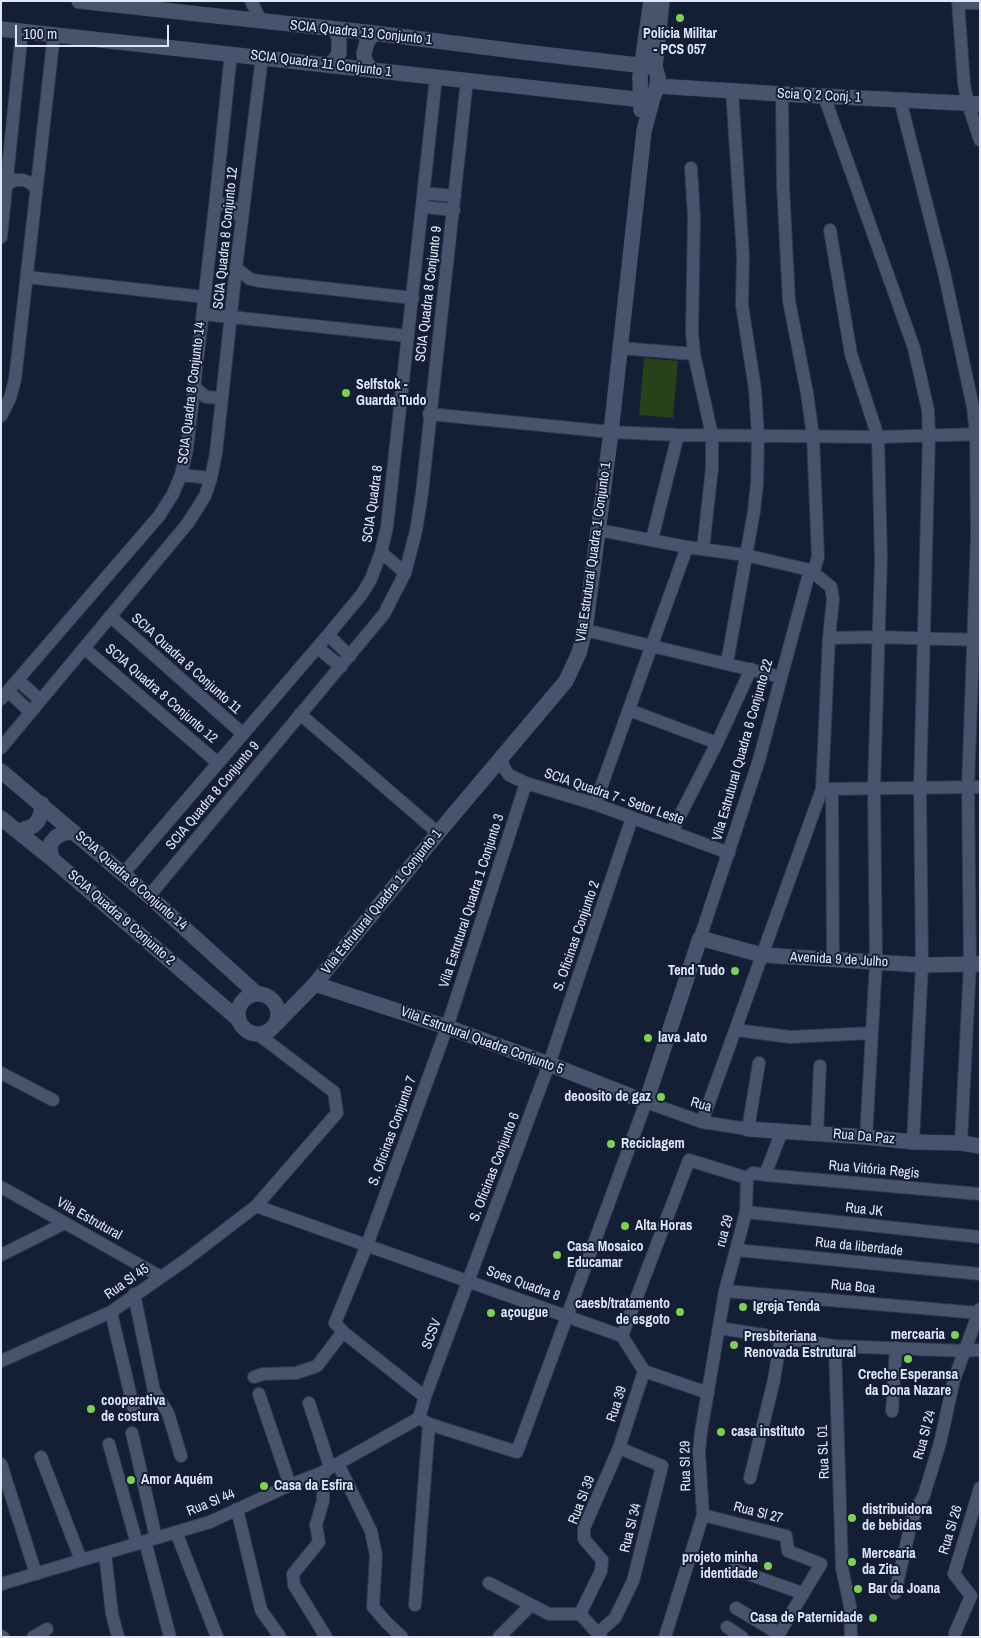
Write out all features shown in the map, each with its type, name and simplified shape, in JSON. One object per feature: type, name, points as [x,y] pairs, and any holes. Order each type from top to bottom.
[{"type":"street","name":"SCIA Quadra 13 Conjunto 1","points":[[79,1],[374,33],[649,66]]},
{"type":"street","points":[[234,18],[246,1]]},
{"type":"street","points":[[251,1],[260,21]]},
{"type":"street","points":[[650,96],[658,77],[649,66],[651,1]]},
{"type":"street","points":[[650,96],[640,77],[649,66],[662,1]]},
{"type":"street","points":[[980,3],[959,2],[964,84],[974,104],[980,140]]},
{"type":"street","name":"SCIA Quadra 11 Conjunto 1","points":[[1,29],[436,77],[650,96]]},
{"type":"street","points":[[328,64],[335,60],[339,54],[339,37],[335,30]]},
{"type":"street","points":[[1,237],[22,31]]},
{"type":"street","points":[[370,70],[364,52],[367,42],[374,33]]},
{"type":"street","points":[[1,416],[10,398],[15,380],[54,34]]},
{"type":"street","name":"SCIA Quadra 8 Conjunto 14","points":[[5,695],[159,516],[174,494],[187,449],[231,53]]},
{"type":"street","name":"SCIA Quadra 8 Conjunto 12","points":[[1,748],[188,523],[205,496],[216,453],[262,57]]},
{"type":"street","name":"SCIA Quadra 8","points":[[123,874],[318,648],[372,579],[387,527],[436,77]]},
{"type":"street","name":"SCIA Quadra 8 Conjunto 9","points":[[149,896],[384,614],[405,573],[416,531],[422,493],[429,414],[454,210],[467,80]]},
{"type":"street","points":[[727,663],[757,483],[758,436],[755,389],[742,305],[743,255],[732,91]]},
{"type":"street","name":"Scia Q 2 Conj. 1","points":[[650,96],[732,91],[974,104]]},
{"type":"street","name":"Vila Estrutural Quadra 6 Conjunto 22","points":[[700,938],[759,760],[810,570],[815,567],[818,557],[813,436],[807,393],[789,301],[782,186],[782,94]]},
{"type":"street","name":"Vila Estrutural Quadra 1 Conjunto 1","points":[[276,1024],[316,984],[438,833],[566,681],[579,653],[585,630],[599,530],[644,131],[650,96]]},
{"type":"street","points":[[824,96],[914,348],[928,410],[930,435],[920,788],[922,965],[913,1142]]},
{"type":"street","points":[[900,100],[944,272],[978,434],[974,787],[975,964],[961,1144]]},
{"type":"street","points":[[690,168],[694,217],[692,332],[694,354],[712,435],[712,468],[703,549]]},
{"type":"street","points":[[7,185],[14,180],[23,180],[31,183],[36,189]]},
{"type":"street","points":[[424,193],[455,196]]},
{"type":"street","points":[[215,206],[224,204],[232,206],[242,219]]},
{"type":"street","points":[[423,206],[454,210]]},
{"type":"street","points":[[830,230],[851,354],[878,437],[881,559],[874,788],[876,962],[866,1137]]},
{"type":"street","points":[[236,268],[250,279],[259,281],[413,298]]},
{"type":"street","points":[[27,277],[204,297]]},
{"type":"street","points":[[202,314],[408,336]]},
{"type":"street","points":[[620,348],[694,354]]},
{"type":"street","points":[[1,382],[15,380]]},
{"type":"street","points":[[194,388],[206,397],[222,398]]},
{"type":"street","points":[[429,414],[611,432],[678,435],[878,437],[978,434]]},
{"type":"street","points":[[652,539],[678,435]]},
{"type":"street","points":[[181,474],[211,478]]},
{"type":"street","points":[[599,530],[686,547],[745,555],[810,570],[831,587],[833,599],[829,638],[827,789],[833,960]]},
{"type":"street","points":[[595,804],[686,547]]},
{"type":"street","points":[[381,552],[405,573]]},
{"type":"street","name":"SCIA Quadra 8 Conjunto 11","points":[[110,616],[243,734]]},
{"type":"street","points":[[585,630],[781,677]]},
{"type":"street","points":[[328,636],[350,656]]},
{"type":"street","points":[[829,638],[878,637],[976,640]]},
{"type":"street","name":"SCIA Quadra 8 Conjunto 12","points":[[84,648],[218,763]]},
{"type":"street","points":[[318,648],[341,667]]},
{"type":"street","points":[[672,831],[717,743],[751,670]]},
{"type":"street","points":[[18,680],[40,700]]},
{"type":"street","points":[[5,695],[30,712]]},
{"type":"street","points":[[629,710],[717,743]]},
{"type":"street","points":[[300,714],[438,833]]},
{"type":"street","name":"SCIA Quadra 7 - Setor Leste","points":[[502,758],[504,768],[510,775],[526,783],[595,804],[729,853]]},
{"type":"street","name":"SCIA Quadra 8 Conjunto 14","points":[[1,771],[42,804],[263,996]]},
{"type":"street","name":"Vila Estrutural Quadra 1 Conjunto 3","points":[[447,1027],[526,783]]},
{"type":"street","points":[[827,789],[974,787]]},
{"type":"street","points":[[702,1122],[762,955],[827,789]]},
{"type":"street","points":[[19,831],[33,826],[41,813],[42,804]]},
{"type":"street","name":"SCIA Quadra 9 Conjunto 2","points":[[1,818],[52,859],[238,1020]]},
{"type":"street","name":"S. Oficinas Conjunto 2","points":[[549,1064],[632,818]]},
{"type":"street","points":[[52,859],[51,843],[56,837],[64,833],[74,832]]},
{"type":"street","points":[[424,1421],[517,1452],[646,1102],[700,938]]},
{"type":"street","name":"Avenida 9 de Julho","points":[[700,938],[762,955],[922,965],[975,964]]},
{"type":"street","name":"Vila Estrutural Quadra Conjunto 5","points":[[316,984],[447,1027],[646,1102]]},
{"type":"street","points":[[263,996],[275,1003],[278,1010],[276,1024],[269,1031],[252,1034],[246,1031],[238,1020],[238,1010],[248,996],[263,996],[287,1001],[303,996]]},
{"type":"street","name":"S. Oficinas Conjunto 7","points":[[343,1332],[335,1323],[367,1245],[447,1027]]},
{"type":"street","points":[[736,1030],[790,1037],[872,1033]]},
{"type":"street","name":"Rua Sl 45","points":[[1,1361],[111,1312],[134,1294],[161,1277],[256,1206],[336,1113],[334,1092],[259,1034]]},
{"type":"street","points":[[748,1129],[759,1063]]},
{"type":"street","name":"S. Oficinas Conjunto 6","points":[[468,1281],[549,1064]]},
{"type":"street","points":[[817,1134],[820,1066]]},
{"type":"street","points":[[1,1072],[53,1100]]},
{"type":"street","name":"Rua","points":[[646,1102],[702,1122],[748,1129]]},
{"type":"street","name":"Rua Da Paz","points":[[748,1129],[980,1146]]},
{"type":"street","points":[[765,1175],[782,1131]]},
{"type":"street","points":[[708,1393],[644,1370],[622,1336],[689,1160],[748,1178]]},
{"type":"street","name":"Rua Vitória Regis","points":[[748,1178],[753,1173],[980,1194]]},
{"type":"street","name":"rua 29","points":[[725,1291],[746,1212],[748,1178]]},
{"type":"street","name":"Vila Estrutural","points":[[1,1187],[161,1277]]},
{"type":"street","name":"Soes Quadra 8","points":[[256,1206],[622,1336]]},
{"type":"street","name":"Rua JK","points":[[746,1212],[980,1237]]},
{"type":"street","points":[[1,1255],[65,1223]]},
{"type":"street","name":"Rua da liberdade","points":[[736,1250],[980,1274]]},
{"type":"street","name":"SCSV","points":[[414,1605],[425,1397],[468,1281]]},
{"type":"street","name":"Rua Boa","points":[[725,1291],[979,1311]]},
{"type":"street","name":"Rua Sl 29","points":[[665,1637],[703,1515],[699,1452],[725,1291]]},
{"type":"street","points":[[134,1294],[154,1391],[168,1413],[181,1456]]},
{"type":"street","name":"Rua Sl 24","points":[[895,1593],[912,1518],[924,1495],[940,1444],[954,1380],[979,1311]]},
{"type":"street","points":[[111,1312],[134,1410]]},
{"type":"street","points":[[719,1328],[836,1346],[980,1350]]},
{"type":"street","points":[[254,1376],[296,1373],[317,1366],[343,1332],[425,1397]]},
{"type":"street","points":[[750,1478],[774,1380],[781,1337]]},
{"type":"street","name":"Rua SL 01","points":[[836,1346],[842,1568],[850,1606],[851,1637]]},
{"type":"street","points":[[892,1411],[896,1348]]},
{"type":"street","name":"Rua 39","points":[[619,1448],[644,1370]]},
{"type":"street","points":[[260,1394],[290,1484]]},
{"type":"street","points":[[309,1402],[330,1467],[372,1530],[376,1555],[373,1607],[402,1637]]},
{"type":"street","name":"Rua Sl 44","points":[[1,1584],[210,1522],[424,1421]]},
{"type":"street","points":[[132,1433],[146,1541]]},
{"type":"street","points":[[110,1444],[146,1541],[170,1637]]},
{"type":"street","name":"Rua Sl 39","points":[[580,1614],[601,1571],[602,1560],[584,1539],[584,1528],[619,1448]]},
{"type":"street","name":"Rua Sl 34","points":[[600,1635],[615,1618],[633,1581],[662,1466],[619,1448]]},
{"type":"street","points":[[41,1457],[81,1560]]},
{"type":"street","points":[[1,1464],[36,1574]]},
{"type":"street","points":[[326,1637],[294,1585],[293,1574],[319,1542],[316,1526],[330,1467]]},
{"type":"street","name":"Rua Sl 26","points":[[956,1633],[971,1596],[954,1574],[980,1488]]},
{"type":"street","points":[[237,1509],[261,1610],[280,1637]]},
{"type":"street","name":"Rua Sl 27","points":[[703,1515],[786,1536],[788,1551],[821,1564]]},
{"type":"street","points":[[176,1532],[217,1637]]},
{"type":"street","points":[[105,1553],[112,1614],[118,1637]]},
{"type":"street","points":[[736,1608],[778,1636],[821,1564],[842,1558]]},
{"type":"street","points":[[734,1569],[802,1593]]},
{"type":"street","points":[[490,1583],[549,1614],[580,1614],[600,1635]]},
{"type":"street","points":[[499,1637],[531,1606]]},
{"type":"street","points":[[727,1627],[742,1637]]},
{"type":"street","points":[[33,1637],[47,1629]]},
{"type":"green space","points":[[644,358],[678,361],[673,418],[639,415]]},
{"type":"place","name":"Polícia Militar - PCS 057","points":[[680,18]]},
{"type":"place","name":"Selfstok - Guarda Tudo","points":[[346,393]]},
{"type":"place","name":"Tend Tudo","points":[[735,971]]},
{"type":"place","name":"lava Jato","points":[[648,1038]]},
{"type":"place","name":"deoosito de gaz","points":[[661,1097]]},
{"type":"place","name":"Reciclagem","points":[[611,1144]]},
{"type":"place","name":"Alta Horas","points":[[625,1226]]},
{"type":"place","name":"Casa Mosaico Educamar","points":[[557,1255]]},
{"type":"place","name":"Igreja Tenda","points":[[743,1307]]},
{"type":"place","name":"caesb/tratamento de esgoto","points":[[680,1312]]},
{"type":"place","name":"açougue","points":[[491,1313]]},
{"type":"place","name":"mercearia","points":[[955,1335]]},
{"type":"place","name":"Presbiteriana Renovada Estrutural","points":[[734,1345]]},
{"type":"place","name":"Creche Esperansa da Dona Nazare","points":[[908,1359]]},
{"type":"place","name":"cooperativa de costura","points":[[91,1409]]},
{"type":"place","name":"casa instituto","points":[[721,1432]]},
{"type":"place","name":"Amor Aquém","points":[[131,1480]]},
{"type":"place","name":"Casa da Esfira","points":[[264,1486]]},
{"type":"place","name":"distribuidora de bebidas","points":[[852,1518]]},
{"type":"place","name":"Mercearia da Zita","points":[[852,1562]]},
{"type":"place","name":"projeto minha identidade","points":[[768,1566]]},
{"type":"place","name":"Bar da Joana","points":[[858,1589]]},
{"type":"place","name":"Casa de Paternidade","points":[[873,1618]]}]
